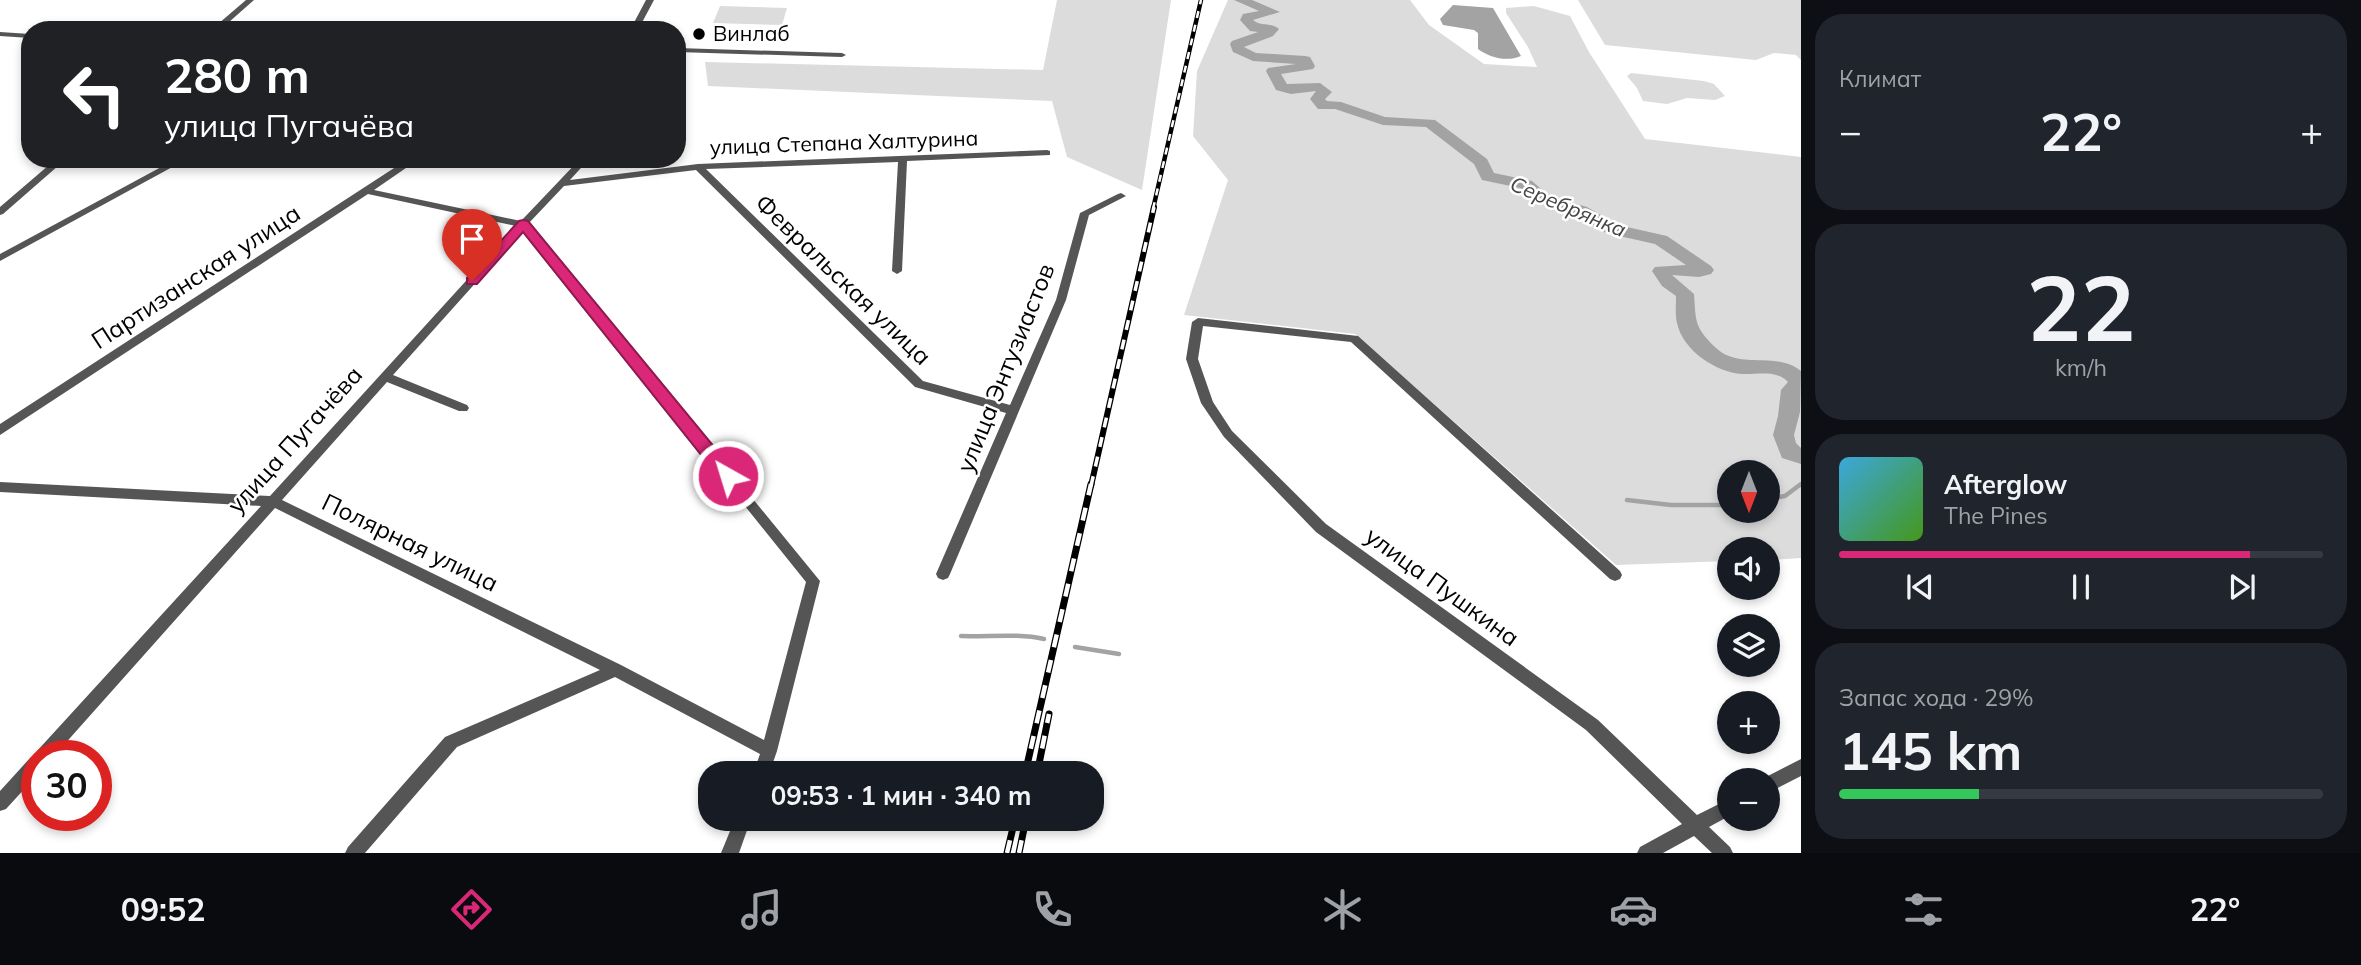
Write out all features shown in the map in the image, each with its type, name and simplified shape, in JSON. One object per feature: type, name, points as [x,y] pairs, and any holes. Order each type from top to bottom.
[{"type":"street","points":[[226,21],[250,0]]},
{"type":"street","points":[[639,21],[650,0]]},
{"type":"street","points":[[0,34],[21,35]]},
{"type":"street","points":[[686,50],[842,55]]},
{"type":"street","name":"улица Степана Халтурина","points":[[560,184],[698,167],[1047,153]]},
{"type":"street","points":[[897,271],[903,158]]},
{"type":"street","name":"Февральская улица","points":[[698,167],[919,384],[1013,410]]},
{"type":"street","points":[[0,212],[51,168]]},
{"type":"street","points":[[0,258],[166,168]]},
{"type":"street","name":"Партизанская улица","points":[[0,430],[401,168]]},
{"type":"street","name":"улица Пугачёва","points":[[57,740],[576,168]]},
{"type":"street","points":[[366,191],[523,224],[813,581],[766,761]]},
{"type":"street","name":"улица Энтузиастов","points":[[943,574],[1061,300],[1085,213],[1121,195]]},
{"type":"street","points":[[1198,322],[1353,340],[1615,575]]},
{"type":"street","name":"улица Пушкина","points":[[1198,322],[1192,359],[1207,403],[1228,434],[1246,453],[1321,528],[1592,724],[1724,853]]},
{"type":"street","points":[[386,376],[463,408]]},
{"type":"street","name":"Полярная улица","points":[[0,487],[274,500],[616,670],[769,751]]},
{"type":"street","points":[[354,853],[451,742],[616,670]]},
{"type":"street","points":[[1780,778],[1801,766]]},
{"type":"street","points":[[0,803],[21,780]]},
{"type":"street","points":[[1646,853],[1717,813]]},
{"type":"street","points":[[730,853],[738,831]]},
{"type":"shaded area","points":[[1057,0],[1171,0],[1142,190],[1067,157],[1052,101],[708,86],[705,62],[1043,70]]},
{"type":"shaded area","points":[[1228,0],[1410,0],[1429,25],[1484,64],[1537,67],[1528,47],[1506,13],[1506,8],[1534,6],[1570,16],[1589,52],[1645,139],[1801,157],[1801,558],[1780,559],[1780,537],[1717,537],[1717,561],[1616,565],[1355,334],[1184,315],[1228,180],[1193,136],[1197,71]]},
{"type":"shaded area","points":[[1578,0],[1801,0],[1801,60],[1796,55],[1774,53],[1756,60],[1605,45]]},
{"type":"shaded area","points":[[1453,5],[1493,8],[1521,56],[1504,59],[1488,55],[1478,49],[1478,33],[1474,30],[1443,25],[1440,19]]},
{"type":"shaded area","points":[[720,6],[787,8],[782,25],[713,23]]},
{"type":"shaded area","points":[[1631,73],[1704,81],[1714,84],[1725,96],[1715,100],[1687,98],[1667,104],[1643,101],[1627,76]]},
{"type":"waterway","name":"Серебрянка","points":[[1240,0],[1274,12],[1248,17],[1246,20],[1255,28],[1272,29],[1268,33],[1240,42],[1237,44],[1238,49],[1253,57],[1305,60],[1308,66],[1273,71],[1281,87],[1320,87],[1325,92],[1317,99],[1323,106],[1336,105],[1383,121],[1430,123],[1481,162],[1488,177],[1519,182],[1533,188],[1543,199],[1581,211],[1612,229],[1661,240],[1705,270],[1661,271],[1668,282],[1685,294],[1688,328],[1713,357],[1741,367],[1780,368],[1791,373],[1801,383],[1791,390],[1789,416],[1783,435],[1790,452],[1801,456]]},
{"type":"waterway","points":[[1780,497],[1801,484],[1799,486]]},
{"type":"waterway","points":[[1627,500],[1671,505],[1717,505]]},
{"type":"waterway","points":[[961,636],[1044,639]]},
{"type":"waterway","points":[[1075,647],[1119,654]]},
{"type":"railway","points":[[1153,209],[1201,0]]},
{"type":"railway","points":[[1091,486],[1154,207]]},
{"type":"railway","points":[[1028,761],[1091,484]]},
{"type":"railway","points":[[1040,761],[1049,714]]},
{"type":"railway","points":[[1007,853],[1012,831]]},
{"type":"railway","points":[[1019,853],[1024,831]]},
{"type":"place","name":"Винлаб","points":[[699,34]]},
{"type":"route","points":[[472,281],[523,224],[728,476]]}]
